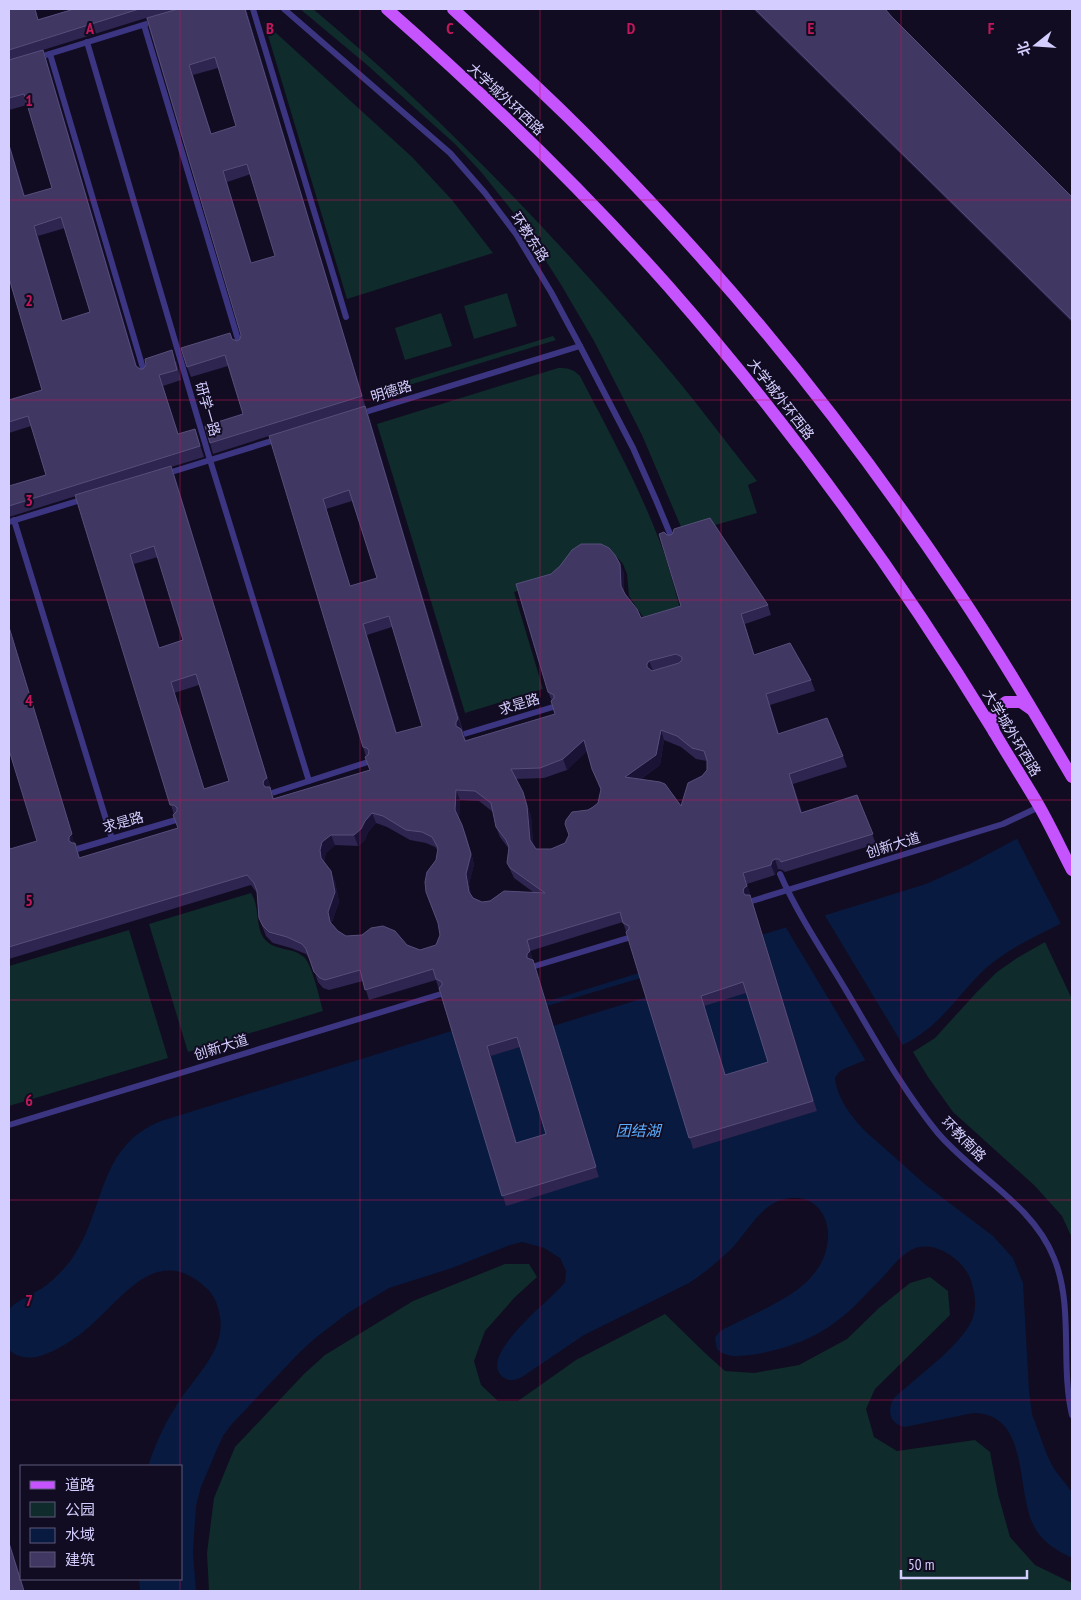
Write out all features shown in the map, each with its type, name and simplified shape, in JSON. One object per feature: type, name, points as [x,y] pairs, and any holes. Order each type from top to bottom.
[{"type":"main road","name":"大学城外环西路","points":[[387,9],[504,116],[569,181],[667,286],[770,409],[846,509],[920,615],[1040,807],[1072,870]]},
{"type":"main road","name":"大学城外环西路","points":[[453,9],[601,150],[700,256],[752,316],[882,483],[962,598],[1072,777]]},
{"type":"main road","points":[[995,734],[993,727],[995,712],[1006,702],[1021,702],[1028,705],[1033,711]]},
{"type":"lane","points":[[253,9],[346,317]]},
{"type":"lane","name":"环教东路","points":[[284,9],[450,153],[485,193],[516,234],[580,346],[633,448],[673,541]]},
{"type":"lane","points":[[42,56],[153,22]]},
{"type":"lane","points":[[144,25],[240,346]]},
{"type":"lane","name":"研学一路","points":[[87,42],[210,460],[309,781]]},
{"type":"lane","points":[[50,54],[145,375]]},
{"type":"lane","name":"明德路","points":[[347,418],[580,346]]},
{"type":"lane","points":[[154,477],[282,438]]},
{"type":"lane","points":[[90,497],[12,521],[112,839]]},
{"type":"lane","name":"求是路","points":[[464,734],[554,707]]},
{"type":"lane","points":[[272,793],[368,762]]},
{"type":"lane","name":"创新大道","points":[[752,901],[1003,824],[1040,807]]},
{"type":"lane","name":"求是路","points":[[77,849],[176,820]]},
{"type":"lane","points":[[780,874],[787,890]]},
{"type":"lane","name":"环教南路","points":[[787,890],[917,1106],[962,1157],[1021,1208],[1042,1232],[1054,1258],[1063,1286],[1068,1396],[1072,1415]]},
{"type":"lane","points":[[535,966],[628,938]]},
{"type":"lane","name":"创新大道","points":[[9,1124],[441,994]]},
{"type":"green space","points":[[300,9],[313,9],[405,90],[493,175],[618,310],[671,372],[757,481],[748,485],[757,513],[684,534],[642,435],[594,341],[521,222],[482,173],[455,144],[366,64]]},
{"type":"green space","points":[[264,22],[412,157],[452,200],[493,253],[347,299]]},
{"type":"green space","points":[[507,293],[517,326],[474,339],[464,306]]},
{"type":"green space","points":[[441,313],[452,346],[405,360],[395,328]]},
{"type":"green space","points":[[553,336],[556,340],[406,386],[405,381]]},
{"type":"green space","points":[[558,368],[570,369],[580,376],[622,457],[660,542],[682,615],[645,620],[629,596],[627,574],[623,564],[615,555],[554,580],[514,592],[543,689],[465,713],[377,424]]},
{"type":"green space","points":[[251,893],[256,904],[259,926],[263,937],[272,945],[294,951],[304,957],[313,974],[323,1011],[188,1052],[149,924]]},
{"type":"green space","points":[[129,930],[168,1058],[9,1106],[9,966]]},
{"type":"green space","points":[[1045,942],[1072,999],[1072,1238],[1062,1216],[1035,1186],[953,1112],[913,1052],[935,1038],[997,972]]},
{"type":"green space","points":[[505,1264],[529,1264],[537,1277],[515,1297],[485,1331],[474,1361],[481,1385],[498,1401],[518,1401],[576,1360],[665,1314],[725,1371],[754,1373],[799,1365],[847,1339],[879,1308],[910,1283],[930,1277],[948,1291],[950,1315],[875,1389],[866,1409],[874,1437],[897,1451],[975,1440],[990,1452],[998,1494],[1010,1537],[1035,1565],[1072,1583],[1072,1591],[209,1591],[207,1553],[214,1498],[235,1447],[304,1374],[325,1355],[413,1301]]},
{"type":"water","name":"团结湖","points":[[1072,809],[1072,918],[1027,940],[996,960],[978,976],[930,1027],[912,1040],[839,1072],[835,1078],[836,1085],[850,1113],[864,1130],[927,1186],[993,1236],[1013,1258],[1023,1283],[1032,1414],[1054,1469],[1072,1492],[1072,1558],[1048,1543],[1036,1530],[1029,1515],[1013,1441],[1005,1426],[992,1417],[973,1413],[905,1427],[896,1423],[891,1416],[890,1408],[894,1398],[952,1347],[970,1325],[974,1314],[975,1297],[968,1273],[962,1265],[946,1252],[926,1246],[906,1253],[842,1317],[819,1333],[799,1342],[768,1352],[741,1356],[730,1356],[717,1349],[715,1338],[719,1332],[797,1290],[818,1268],[825,1254],[828,1238],[826,1222],[822,1213],[815,1205],[807,1200],[794,1198],[778,1201],[765,1209],[728,1252],[707,1271],[689,1283],[584,1335],[515,1380],[508,1380],[503,1377],[497,1368],[499,1356],[507,1342],[519,1328],[565,1282],[566,1271],[560,1258],[544,1248],[522,1242],[452,1268],[389,1288],[348,1313],[314,1339],[231,1425],[223,1436],[201,1487],[196,1506],[193,1553],[196,1591],[140,1591],[139,1580],[182,1580],[182,1465],[148,1465],[171,1415],[207,1363],[219,1339],[221,1326],[214,1297],[204,1286],[187,1275],[171,1271],[155,1273],[141,1280],[128,1290],[89,1327],[72,1340],[47,1354],[32,1357],[20,1356],[9,1350],[9,1309],[20,1300],[45,1286],[71,1260],[91,1222],[113,1164],[124,1147],[140,1132],[161,1121],[926,884],[968,865]]},
{"type":"pier","points":[[1070,807],[1072,811],[1072,921],[1062,926],[1016,837]]},
{"type":"pier","points":[[824,914],[904,1047],[867,1063],[785,926]]},
{"type":"pier","points":[[641,978],[647,997],[553,1026],[547,1006]]},
{"type":"building","points":[[9,9],[35,9],[38,20],[74,9],[139,9],[9,50]]},
{"type":"building","points":[[178,9],[245,9],[362,396],[210,443],[205,426],[243,414],[225,355],[187,367],[181,348],[230,333],[232,339],[237,341],[241,335],[147,18]],"holes":[[[215,57],[236,126],[211,134],[189,65]],[[247,164],[275,256],[251,263],[223,171]]]},
{"type":"building","points":[[755,9],[885,9],[1072,197],[1072,320]]},
{"type":"building","points":[[43,50],[136,366],[143,369],[146,365],[145,359],[172,350],[177,370],[159,375],[178,434],[195,429],[200,446],[9,506],[9,486],[46,475],[28,416],[9,422],[9,400],[42,390],[9,278],[9,145],[24,196],[52,188],[24,94],[9,98],[9,60]],"holes":[[[61,217],[90,312],[62,321],[34,226]]]},
{"type":"building","points":[[365,406],[458,719],[456,726],[461,729],[465,741],[555,714],[551,701],[554,695],[548,692],[516,584],[551,574],[560,566],[572,550],[581,544],[601,544],[609,548],[620,564],[621,586],[641,618],[681,606],[659,534],[664,532],[667,535],[671,535],[674,529],[710,518],[768,605],[741,614],[754,655],[790,643],[811,680],[766,694],[778,734],[827,718],[843,756],[789,774],[801,813],[857,795],[873,834],[781,862],[779,859],[775,859],[771,865],[743,873],[747,886],[743,892],[745,895],[750,895],[813,1101],[689,1138],[626,932],[629,926],[623,923],[620,912],[527,940],[530,951],[527,954],[527,958],[533,960],[596,1167],[502,1196],[439,988],[442,982],[436,979],[433,969],[365,990],[360,970],[325,980],[320,978],[314,972],[306,949],[302,944],[269,932],[263,926],[259,918],[257,891],[254,883],[247,875],[9,947],[9,845],[10,849],[37,841],[9,750],[9,627],[72,834],[69,837],[69,841],[75,843],[79,858],[178,828],[173,815],[177,808],[174,805],[170,805],[75,495],[171,466],[267,778],[263,784],[265,787],[270,787],[273,799],[370,770],[365,757],[369,751],[363,747],[269,436]],"holes":[[[349,490],[377,578],[350,586],[323,499]],[[154,546],[183,640],[159,648],[130,554]],[[389,616],[422,726],[396,733],[363,624]],[[676,654],[682,657],[679,663],[652,671],[647,667],[649,661]],[[196,674],[229,781],[204,789],[171,682]],[[661,730],[677,736],[692,748],[704,751],[707,760],[707,770],[702,776],[688,783],[681,806],[665,784],[625,777],[656,755]],[[584,740],[592,769],[601,789],[598,803],[593,807],[588,810],[572,812],[565,824],[569,835],[565,843],[551,849],[536,849],[530,840],[527,806],[523,792],[511,769],[540,768],[563,759]],[[456,790],[475,791],[491,803],[496,827],[509,847],[507,863],[510,868],[545,893],[504,891],[490,901],[482,902],[473,898],[469,892],[466,874],[471,854],[455,810]],[[372,813],[383,816],[406,830],[422,832],[432,837],[438,848],[436,860],[427,872],[425,882],[426,892],[438,923],[440,935],[436,945],[420,950],[407,945],[395,931],[383,926],[371,928],[362,935],[346,936],[338,931],[330,922],[328,912],[335,892],[331,871],[321,858],[322,842],[331,835],[354,835],[361,829]],[[743,982],[768,1062],[725,1075],[701,996]],[[517,1037],[546,1134],[516,1143],[487,1046]]]},
{"type":"building","points":[[9,1543],[24,1591],[9,1591]]}]
